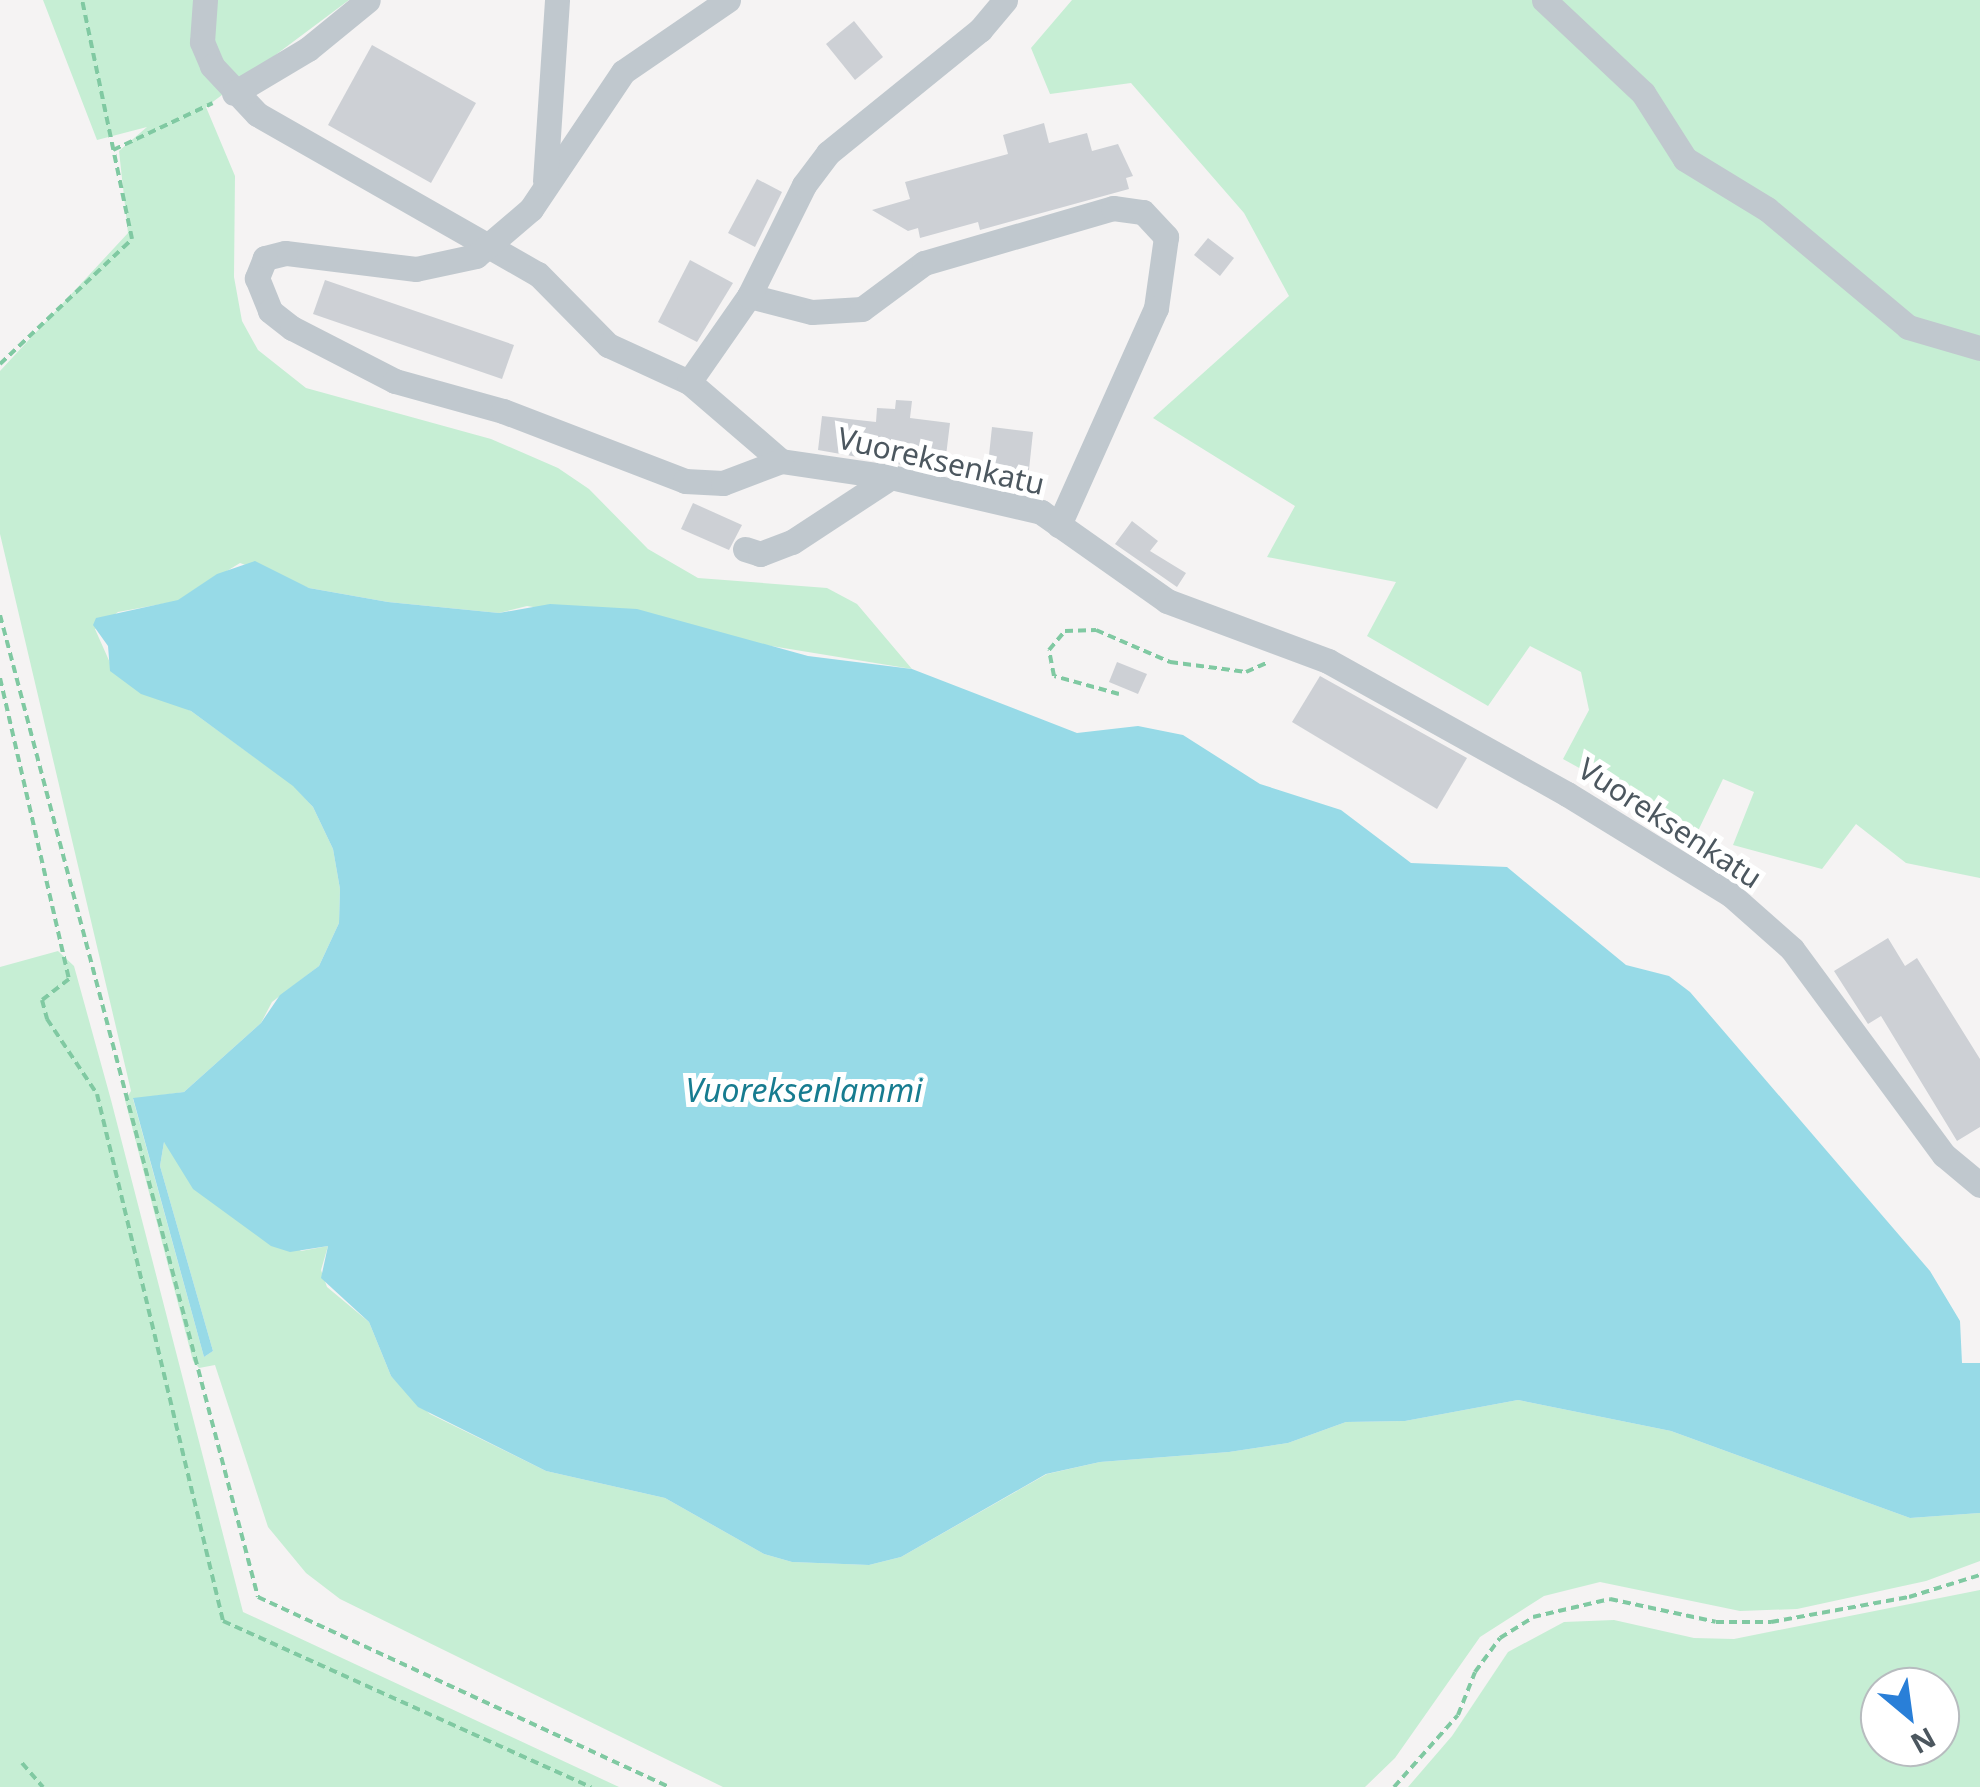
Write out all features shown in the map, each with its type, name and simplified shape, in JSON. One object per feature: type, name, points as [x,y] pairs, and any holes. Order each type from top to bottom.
[{"type":"street","points":[[205,0],[202,42],[234,93],[257,114],[488,248],[538,274],[608,345],[689,382],[781,461],[722,483],[685,481],[503,411],[395,381],[292,328],[270,311],[257,278],[265,258],[285,253],[416,269],[464,262],[488,248],[531,209],[545,181],[623,72],[728,0]]},
{"type":"street","points":[[234,93],[308,49],[368,0]]},
{"type":"street","points":[[545,181],[557,0]]},
{"type":"street","points":[[689,382],[749,296],[804,185],[828,153],[980,30],[1005,0]]},
{"type":"street","points":[[1544,0],[1643,93],[1685,159],[1767,209],[1908,327],[1980,348]]},
{"type":"street","points":[[749,296],[812,312],[862,309],[924,263],[1113,208],[1143,212],[1166,237],[1156,308],[1059,525]]},
{"type":"street","name":"Vuoreksenkatu","points":[[781,461],[890,476],[1041,512],[1167,601],[1297,649],[1412,704],[1731,895],[1792,948],[1944,1155],[1980,1185]]},
{"type":"street","points":[[745,549],[760,554],[783,547],[890,476]]},
{"type":"path","points":[[0,364],[132,239],[82,0]]},
{"type":"path","points":[[113,150],[234,93]]},
{"type":"path","points":[[0,615],[258,1597],[669,1787]]},
{"type":"path","points":[[1118,694],[1054,676],[1049,650],[1065,630],[1096,630],[1170,662],[1246,672],[1297,649]]},
{"type":"path","points":[[0,678],[69,979],[42,1000],[47,1020],[96,1094],[223,1621],[591,1787]]},
{"type":"path","points":[[1394,1787],[1458,1715],[1475,1672],[1500,1638],[1533,1617],[1610,1599],[1716,1622],[1771,1622],[1909,1597],[1980,1574]]},
{"type":"path","points":[[22,1762],[43,1787]]},
{"type":"green space","points":[[43,0],[349,0],[206,107],[235,176],[234,277],[242,321],[258,350],[306,388],[491,439],[558,468],[589,489],[648,549],[698,578],[827,588],[857,604],[912,669],[527,606],[499,613],[388,602],[309,588],[240,563],[178,601],[118,612],[95,629],[115,674],[191,711],[293,785],[313,807],[333,849],[340,889],[339,923],[319,966],[272,1002],[261,1023],[184,1092],[133,1099],[204,1357],[213,1351],[160,1166],[164,1142],[301,1251],[328,1246],[321,1270],[327,1287],[369,1322],[391,1376],[430,1414],[546,1471],[665,1498],[764,1554],[792,1562],[869,1565],[901,1557],[1047,1474],[1100,1462],[1229,1452],[1288,1443],[1346,1422],[1405,1421],[1518,1400],[1671,1431],[1910,1518],[1980,1513],[1980,1561],[1926,1581],[1797,1609],[1740,1611],[1600,1582],[1544,1596],[1480,1637],[1395,1758],[1365,1787],[723,1787],[340,1599],[306,1573],[268,1527],[215,1365],[199,1368],[193,1361],[125,1100],[131,1091],[0,534],[0,371],[128,233],[119,151],[147,127],[97,140]]},
{"type":"green space","points":[[1072,0],[1980,0],[1980,878],[1906,863],[1856,824],[1822,869],[1733,845],[1754,792],[1723,779],[1697,833],[1563,759],[1589,710],[1581,672],[1530,646],[1488,706],[1367,636],[1396,582],[1267,557],[1295,506],[1153,418],[1289,296],[1244,213],[1131,83],[1050,94],[1031,48]]},
{"type":"green space","points":[[58,951],[74,966],[243,1612],[619,1787],[0,1787],[0,967]]},
{"type":"green space","points":[[1980,1590],[1980,1787],[1408,1787],[1452,1736],[1508,1652],[1564,1622],[1614,1620],[1694,1638],[1734,1639]]},
{"type":"water","name":"Vuoreksenlammi","points":[[255,561],[309,588],[388,602],[499,613],[550,604],[637,609],[808,656],[912,669],[1077,733],[1138,726],[1183,735],[1260,784],[1341,810],[1411,863],[1507,867],[1626,965],[1669,976],[1690,992],[1930,1271],[1960,1321],[1962,1363],[1980,1363],[1980,1513],[1910,1518],[1671,1431],[1518,1400],[1405,1421],[1346,1422],[1288,1443],[1229,1452],[1100,1462],[1046,1474],[901,1557],[869,1565],[792,1562],[764,1554],[665,1498],[546,1471],[418,1407],[391,1376],[369,1322],[321,1278],[328,1246],[290,1252],[271,1246],[193,1189],[164,1142],[160,1166],[213,1351],[204,1357],[133,1098],[184,1092],[261,1023],[280,995],[319,966],[339,923],[340,889],[333,849],[313,807],[293,786],[191,711],[141,694],[110,671],[108,646],[93,625],[96,618],[178,600],[217,574]]},
{"type":"building","points":[[854,21],[883,57],[855,80],[826,44]]},
{"type":"building","points":[[372,45],[476,103],[431,183],[328,125]]},
{"type":"building","points":[[1044,123],[1049,143],[1087,133],[1092,151],[1118,144],[1133,176],[1126,178],[1129,189],[980,230],[978,222],[920,238],[918,228],[908,231],[872,210],[910,199],[905,182],[1008,154],[1003,135]]},
{"type":"building","points":[[757,179],[782,192],[755,247],[728,233]]},
{"type":"building","points":[[1208,238],[1234,258],[1220,276],[1194,255]]},
{"type":"building","points":[[690,260],[733,283],[697,342],[658,322]]},
{"type":"building","points":[[325,280],[514,345],[502,379],[313,314]]},
{"type":"building","points":[[896,400],[912,401],[910,418],[950,423],[945,464],[932,462],[931,470],[818,450],[822,416],[876,422],[877,408],[895,409]]},
{"type":"building","points":[[992,427],[1033,432],[1028,479],[987,474]]},
{"type":"building","points":[[693,503],[742,525],[729,550],[681,529]]},
{"type":"building","points":[[1132,521],[1158,541],[1150,551],[1186,573],[1177,587],[1115,544]]},
{"type":"building","points":[[1117,662],[1147,674],[1138,694],[1109,682]]},
{"type":"building","points":[[1320,676],[1467,758],[1437,809],[1292,722]]},
{"type":"building","points":[[1888,938],[1905,966],[1917,958],[1980,1059],[1980,1127],[1957,1141],[1881,1016],[1868,1024],[1834,971]]}]
